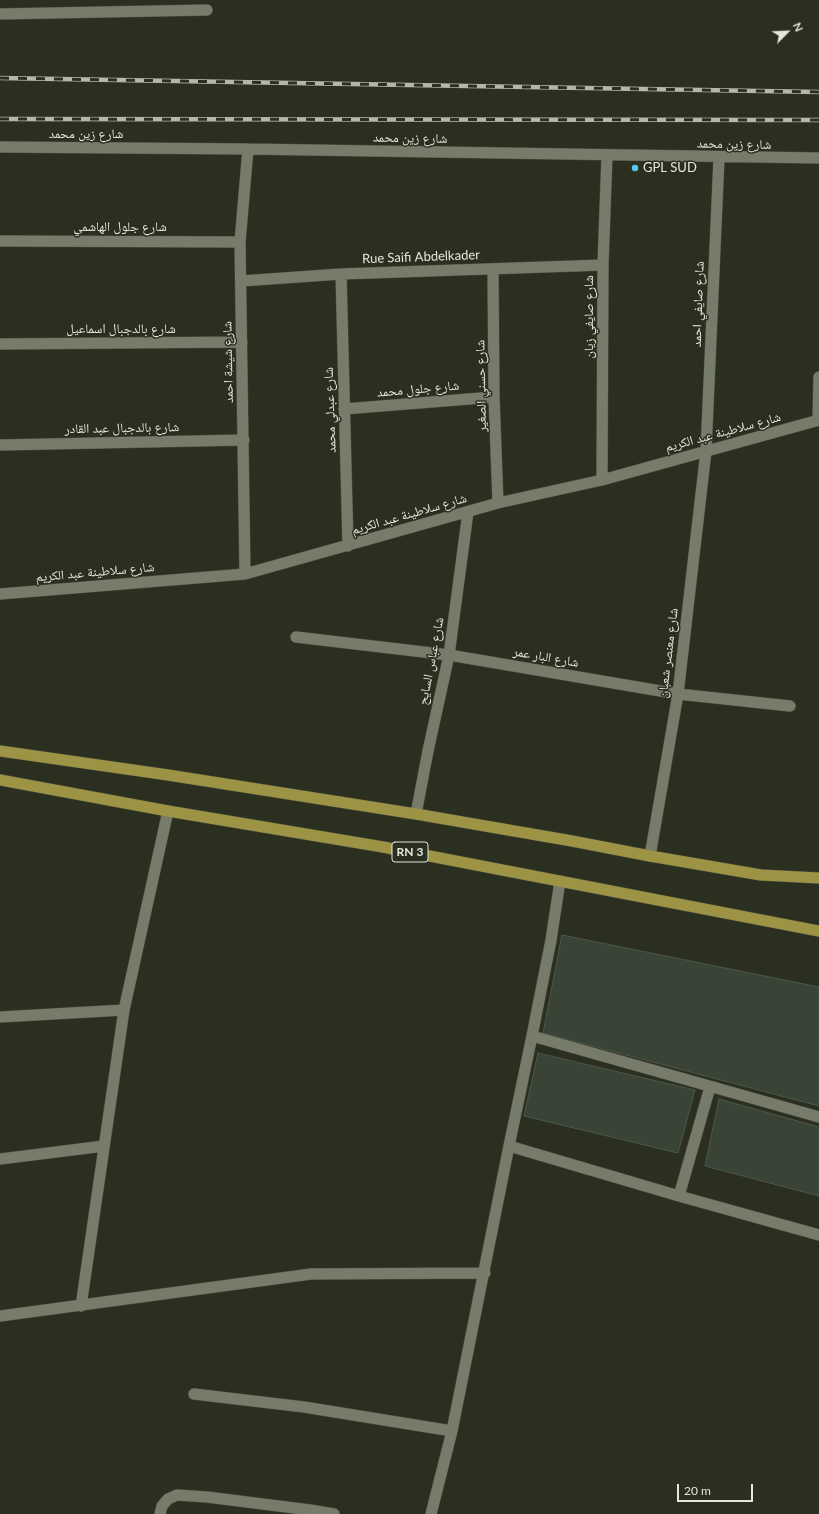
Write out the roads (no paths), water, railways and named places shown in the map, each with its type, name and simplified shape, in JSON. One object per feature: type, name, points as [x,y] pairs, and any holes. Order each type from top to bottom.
[{"type":"main road","points":[[0,751],[168,775],[416,814],[572,840],[650,856],[761,875],[819,878]]},
{"type":"main road","name":"RN 3","points":[[0,780],[168,811],[383,847],[819,931]]},
{"type":"street","points":[[0,14],[208,10]]},
{"type":"street","name":"شارع زين محمد","points":[[0,147],[248,149],[718,158],[819,158]]},
{"type":"street","name":"شارع شيشة احمد","points":[[245,574],[240,242],[248,149]]},
{"type":"street","name":"شارع صايفي زيان","points":[[602,480],[603,265],[607,156]]},
{"type":"street","name":"شارع صايفي احمد","points":[[706,451],[718,158]]},
{"type":"street","name":"شارع جلول الهاشمي","points":[[0,241],[240,242]]},
{"type":"street","name":"Rue Saifi Abdelkader","points":[[241,281],[341,274],[603,265]]},
{"type":"street","name":"شارع حسني الصغير","points":[[494,269],[494,397],[498,503]]},
{"type":"street","name":"شارع عبدلي محمد","points":[[341,274],[348,546]]},
{"type":"street","name":"شارع بالدجبال اسماعيل","points":[[0,344],[242,342]]},
{"type":"street","points":[[818,420],[819,377]]},
{"type":"street","name":"شارع جلول محمد","points":[[344,409],[494,397]]},
{"type":"street","name":"شارع سلاطينة عبد الكريم","points":[[0,594],[245,574],[498,503],[602,480],[818,420]]},
{"type":"street","name":"شارع بالدجبال عبد القادر","points":[[0,445],[244,440]]},
{"type":"street","name":"شارع معنصر شعبان","points":[[650,856],[678,694],[706,451]]},
{"type":"street","name":"شارع عباس السايح","points":[[416,814],[449,655],[468,512]]},
{"type":"street","name":"شارع البار عمر","points":[[296,637],[449,655],[678,694],[790,706]]},
{"type":"street","points":[[81,1306],[124,1010],[168,811]]},
{"type":"street","points":[[431,1514],[452,1431],[485,1273],[532,1036],[560,881]]},
{"type":"street","points":[[0,1017],[124,1010]]},
{"type":"street","points":[[532,1036],[819,1117]]},
{"type":"street","points":[[680,1196],[710,1087]]},
{"type":"street","points":[[0,1159],[104,1146]]},
{"type":"street","points":[[509,1146],[819,1235]]},
{"type":"street","points":[[0,1316],[311,1274],[485,1273]]},
{"type":"street","points":[[194,1394],[304,1407],[452,1431]]},
{"type":"street","points":[[160,1514],[162,1506],[168,1499],[177,1495],[207,1497],[334,1514]]},
{"type":"railway","points":[[0,78],[819,92]]},
{"type":"railway","points":[[0,119],[819,120]]},
{"type":"place","name":"GPL SUD","points":[[635,168]]}]
